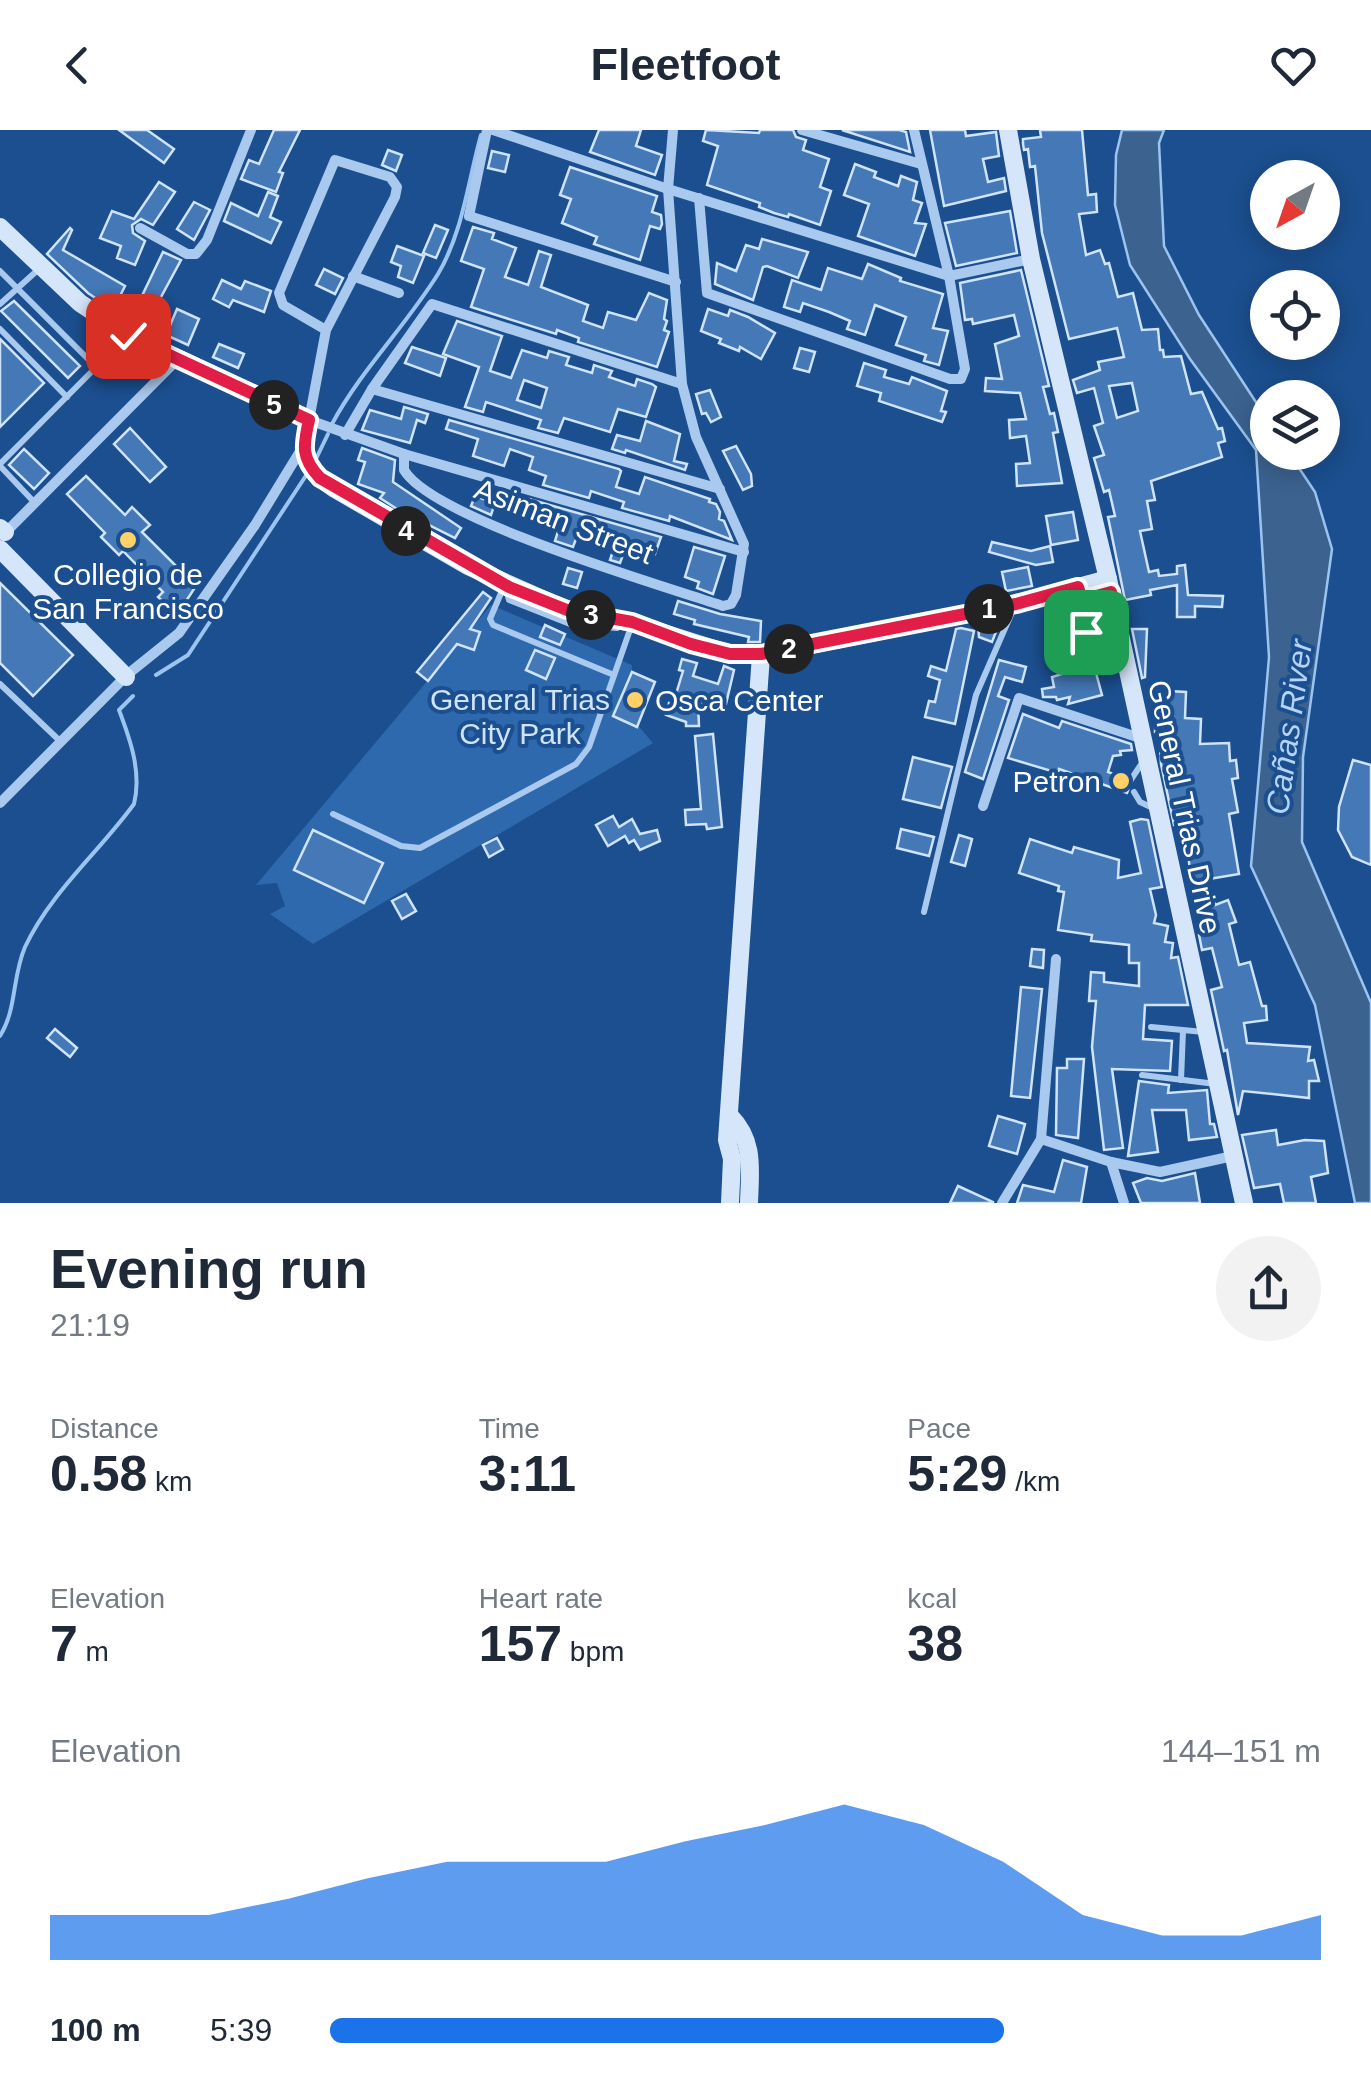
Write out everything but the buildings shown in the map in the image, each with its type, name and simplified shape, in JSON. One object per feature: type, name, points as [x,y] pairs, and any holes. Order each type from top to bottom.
[{"type":"street","points":[[676,282],[469,216],[490,130],[949,276],[1032,259]]},
{"type":"street","points":[[0,227],[80,303],[128,336],[309,420],[404,454],[744,552],[742,538],[696,437],[682,384],[668,189],[673,130]]},
{"type":"street","points":[[802,130],[921,164]]},
{"type":"street","points":[[699,198],[707,293],[961,379],[965,369],[949,276],[914,130]]},
{"type":"street","name":"General Trias Drive","points":[[1008,130],[1032,259],[1109,586],[1244,1203]]},
{"type":"street","points":[[140,228],[187,254],[196,254],[206,240],[249,131]]},
{"type":"street","points":[[0,803],[126,677],[179,632],[302,448],[326,330],[397,187],[390,177],[335,160],[278,293],[284,306],[326,330]]},
{"type":"street","points":[[353,276],[399,293]]},
{"type":"street","points":[[345,435],[432,304],[682,384]]},
{"type":"street","points":[[126,677],[1,537],[176,361]]},
{"type":"street","points":[[372,389],[720,489]]},
{"type":"street","points":[[302,448],[310,468],[335,489],[504,584],[567,610],[730,654],[761,654],[1109,586]]},
{"type":"street","name":"Asiman Street","points":[[404,454],[404,470],[416,484],[502,530],[723,606],[731,604],[736,595],[744,552]]},
{"type":"street","points":[[730,1203],[732,1159],[727,1140],[761,654]]},
{"type":"street","points":[[983,806],[1019,698],[1140,738]]},
{"type":"street","points":[[1002,1203],[1041,1139],[1056,959]]},
{"type":"street","points":[[730,1116],[740,1126],[750,1149],[750,1203]]},
{"type":"street","points":[[1041,1139],[1111,1162],[1160,1172],[1233,1156]]},
{"type":"street","points":[[1111,1162],[1124,1203]]},
{"type":"lane","points":[[0,304],[41,267]]},
{"type":"lane","points":[[0,271],[95,366]]},
{"type":"lane","points":[[0,329],[67,397]]},
{"type":"lane","points":[[35,503],[0,465],[128,336]]},
{"type":"lane","points":[[504,584],[490,619],[493,625],[614,675]]},
{"type":"lane","points":[[1078,609],[1080,594]]},
{"type":"lane","points":[[924,912],[976,695],[1016,604]]},
{"type":"lane","points":[[333,814],[401,846],[420,848],[576,764],[590,747],[631,626]]},
{"type":"lane","points":[[1082,626],[1091,634],[1118,628]]},
{"type":"lane","points":[[0,684],[60,741]]},
{"type":"lane","points":[[1130,781],[1147,758]]},
{"type":"lane","points":[[1134,792],[1140,802],[1158,810]]},
{"type":"lane","points":[[1151,1027],[1206,1032]]},
{"type":"lane","points":[[1182,1031],[1182,1080]]},
{"type":"lane","points":[[1142,1074],[1217,1084]]},
{"type":"green space","name":"General Trias City Park","points":[[491,605],[632,665],[629,715],[653,743],[313,944],[270,914],[285,906],[277,883],[256,885]]},
{"type":"water","points":[[1122,130],[1164,130],[1159,143],[1164,246],[1199,315],[1250,393],[1250,442],[1190,359],[1130,265],[1115,205],[1116,155]]},
{"type":"water","name":"Cañas River","points":[[1257,470],[1300,470],[1315,492],[1332,549],[1303,757],[1302,842],[1371,1003],[1371,1203],[1355,1203],[1315,1005],[1251,866],[1269,657]]},
{"type":"waterway","points":[[332,424],[438,274],[459,224],[481,135]]},
{"type":"waterway","points":[[314,463],[328,434]]},
{"type":"waterway","points":[[156,675],[188,655],[307,474]]},
{"type":"waterway","points":[[0,1036],[9,1015],[21,958],[36,927],[134,804],[136,768],[119,710],[133,696]]},
{"type":"place","name":"Collegio de San Francisco","points":[[128,540]]},
{"type":"place","name":"Osca Center","points":[[635,700]]},
{"type":"place","name":"Petron","points":[[1121,781]]},
{"type":"route","points":[[128,336],[309,420],[302,448],[310,468],[320,478],[468,566],[567,610],[632,622],[730,654],[761,654],[1016,604],[1078,587],[1082,600],[1111,592],[1118,628],[1086,632]]}]
